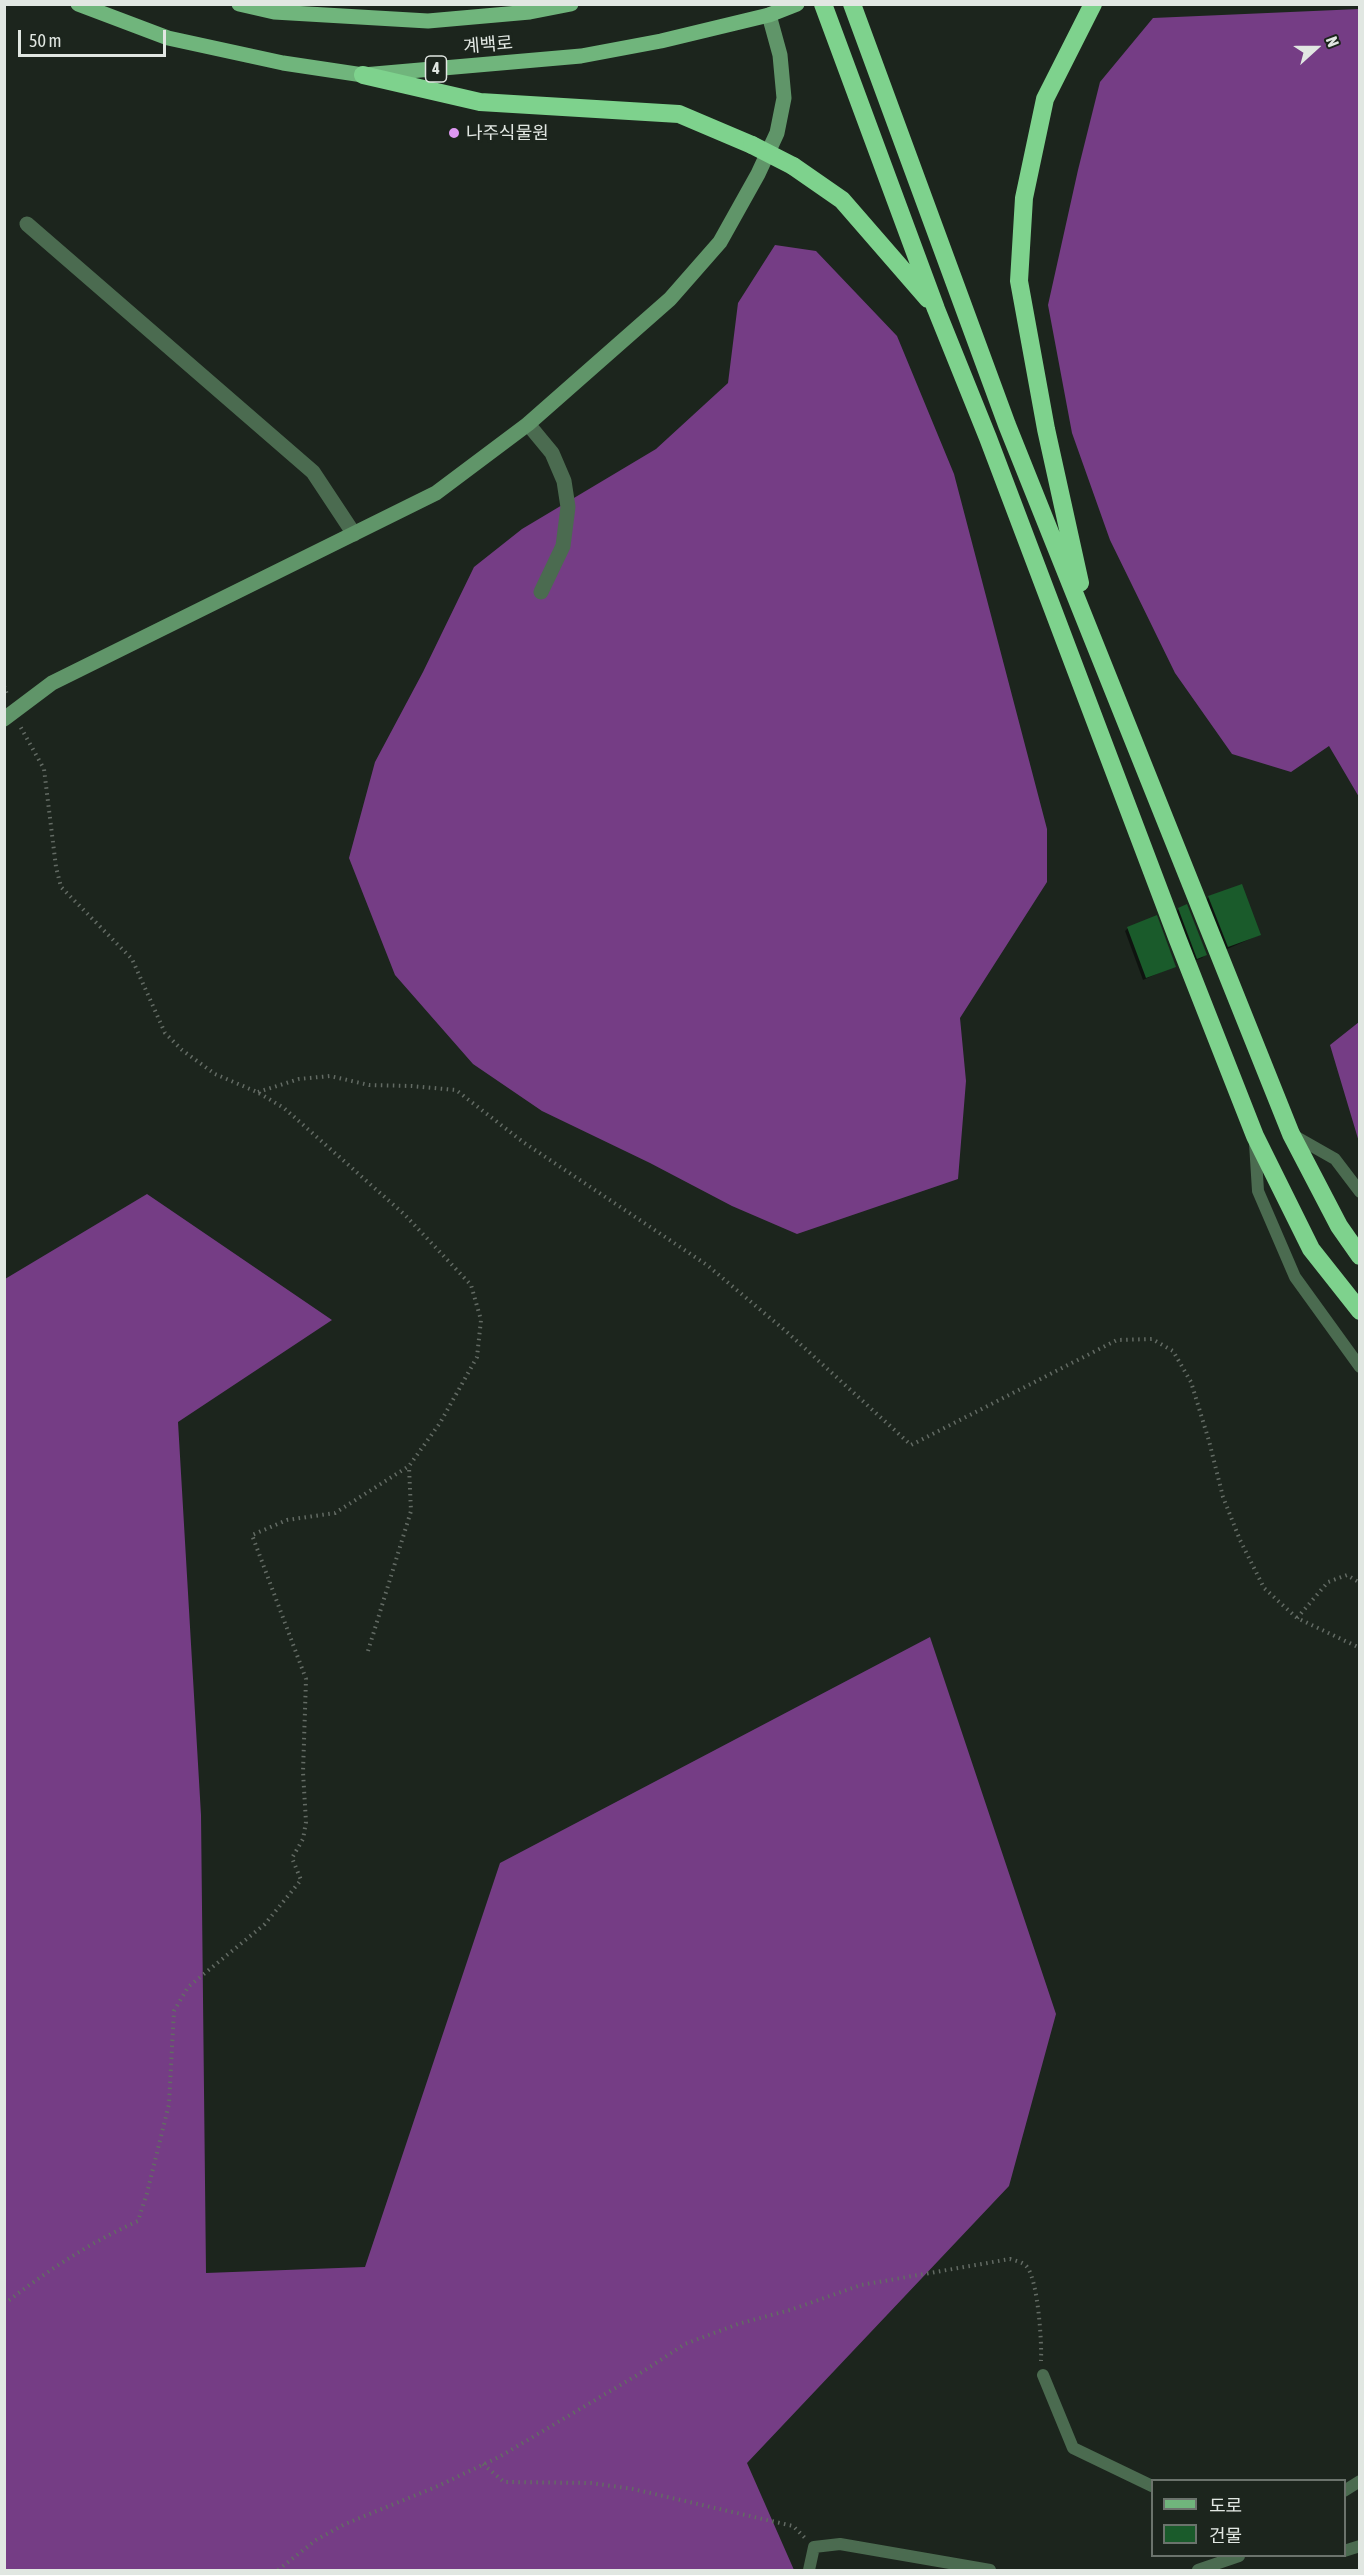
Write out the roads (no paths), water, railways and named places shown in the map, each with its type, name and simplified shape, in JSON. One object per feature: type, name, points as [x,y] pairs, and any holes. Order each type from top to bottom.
[{"type":"highway","points":[[823,4],[936,309],[988,438],[1169,918],[1255,1136],[1311,1249],[1359,1311]]},
{"type":"highway","points":[[852,4],[1007,425],[1291,1134],[1339,1226],[1359,1256]]},
{"type":"highway","points":[[1092,635],[1046,429],[1019,281],[1024,198],[1045,99],[1094,4]]},
{"type":"highway","points":[[363,75],[480,102],[679,114],[752,145],[793,166],[842,200],[936,309]]},
{"type":"main road","name":"계백로","points":[[78,4],[168,38],[283,63],[363,75],[581,56],[661,41],[769,15],[797,4]]},
{"type":"main road","name":"계백로","points":[[238,4],[274,12],[428,21],[530,12],[571,4]]},
{"type":"street","points":[[8,715],[52,683],[436,493],[528,424],[670,299],[720,242],[758,174],[777,133],[784,98],[780,55],[769,15]]},
{"type":"street","points":[[27,224],[313,472],[354,534]]},
{"type":"street","points":[[528,424],[552,453],[564,481],[568,507],[563,546],[541,592]]},
{"type":"lane","points":[[1291,1134],[1335,1159],[1359,1192]]},
{"type":"lane","points":[[1255,1136],[1258,1191],[1295,1277],[1359,1366]]},
{"type":"lane","points":[[1043,2375],[1073,2448],[1151,2486]]},
{"type":"lane","points":[[1346,2490],[1359,2481]]},
{"type":"lane","points":[[810,2571],[814,2547],[840,2544],[990,2571]]},
{"type":"lane","points":[[1198,2571],[1236,2557]]},
{"type":"place","name":"나주식물원","points":[[454,133]]}]
